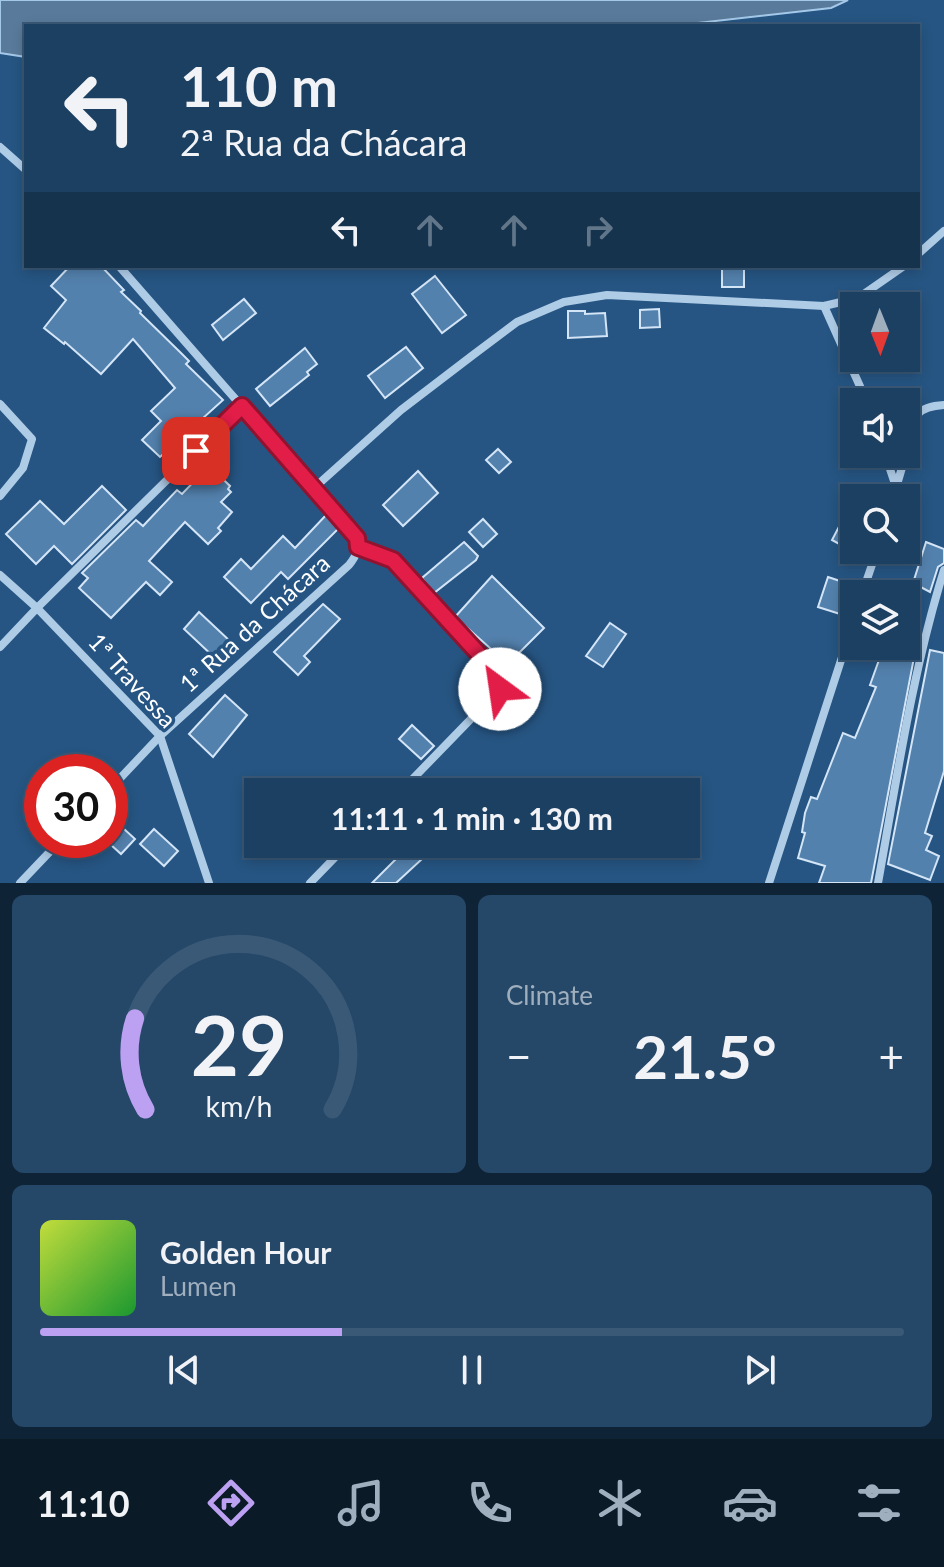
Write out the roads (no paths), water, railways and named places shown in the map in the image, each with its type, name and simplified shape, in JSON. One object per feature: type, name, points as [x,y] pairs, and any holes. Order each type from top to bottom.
[{"type":"street","points":[[0,147],[24,168]]},
{"type":"street","points":[[920,252],[944,231]]},
{"type":"street","points":[[121,268],[357,538],[358,551],[393,560],[498,675],[500,689],[414,778]]},
{"type":"street","points":[[314,488],[401,410],[517,322],[564,302],[607,295],[824,306],[858,298],[901,268]]},
{"type":"street","points":[[824,306],[861,388]]},
{"type":"street","points":[[0,404],[32,439],[23,468],[0,496]]},
{"type":"street","points":[[920,411],[926,406],[944,405]]},
{"type":"street","points":[[0,647],[242,406]]},
{"type":"street","name":"1ª Rua da Chácara","points":[[128,770],[160,736],[349,565],[358,551]]},
{"type":"street","points":[[878,883],[909,707],[929,618],[944,570]]},
{"type":"street","name":"1ª Travessa","points":[[0,575],[37,608],[160,736],[209,883]]},
{"type":"street","points":[[769,883],[841,660]]},
{"type":"street","points":[[20,883],[44,858]]},
{"type":"street","points":[[310,883],[334,858]]},
{"type":"water","points":[[0,0],[848,0],[831,8],[689,24],[24,24],[24,57],[0,53]]}]
